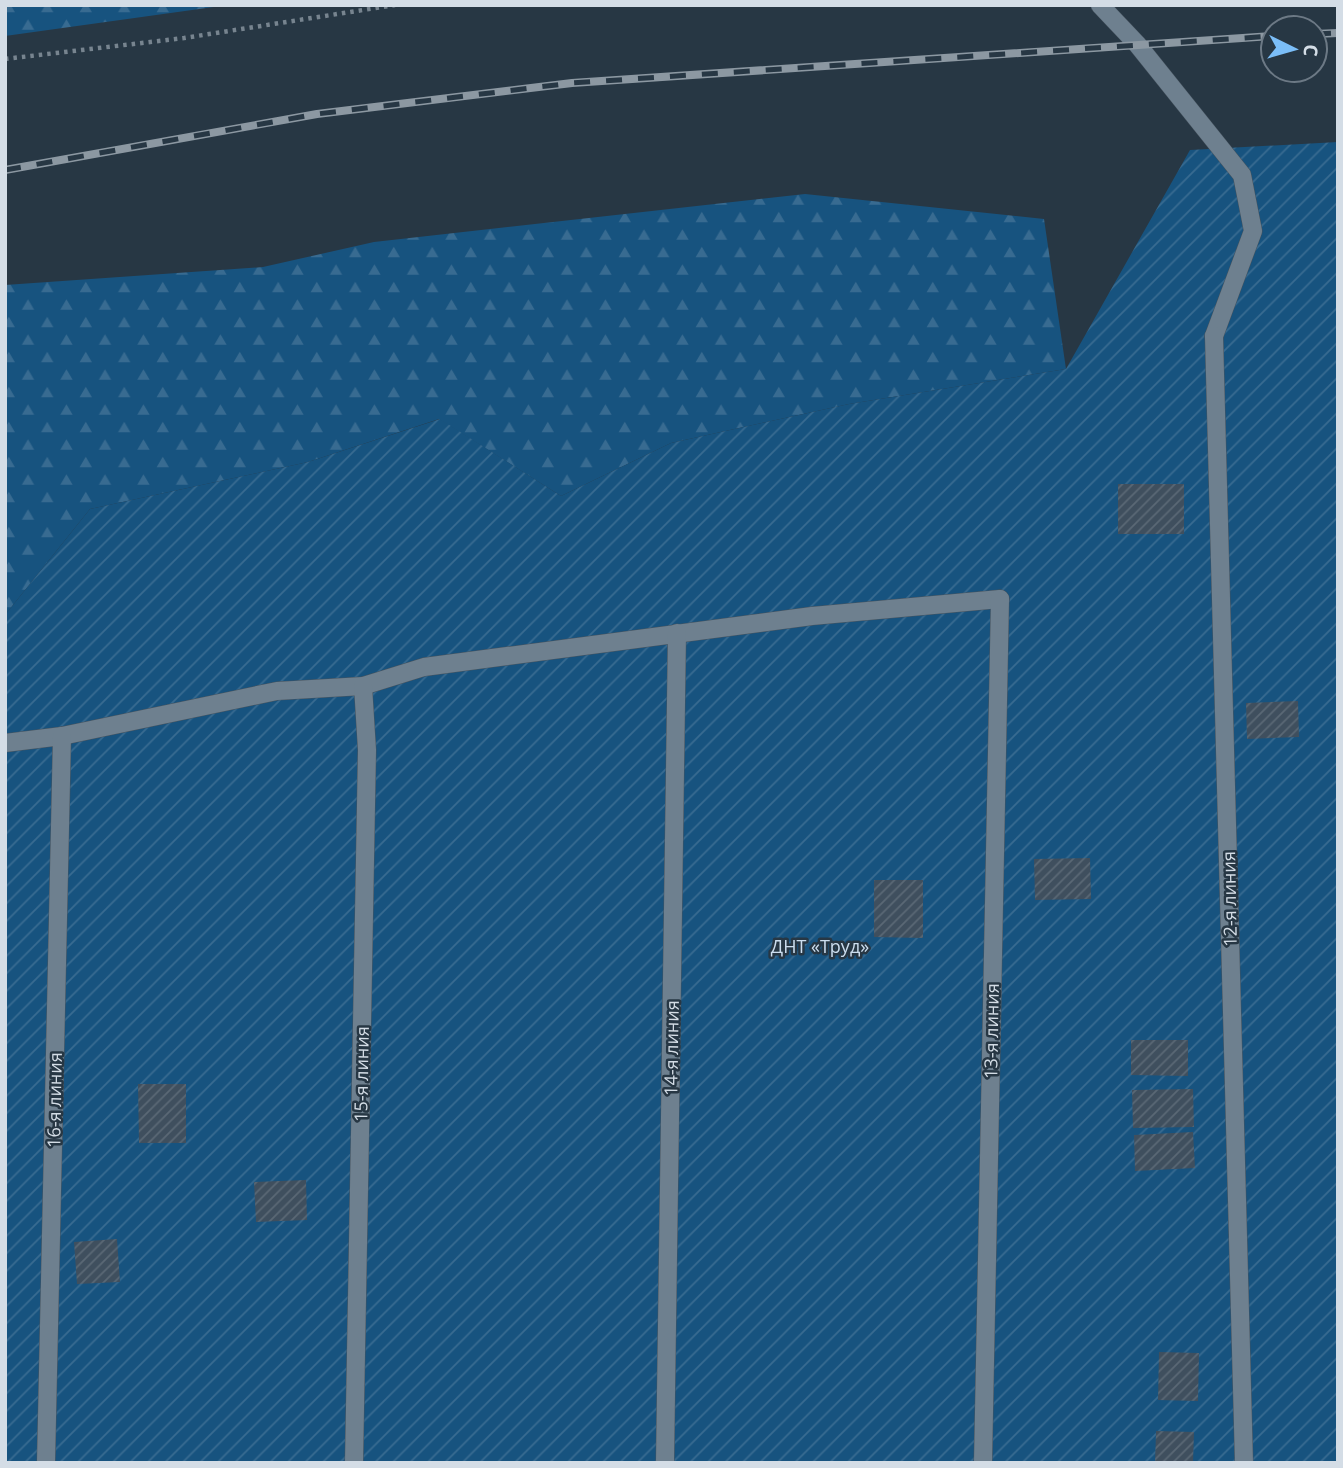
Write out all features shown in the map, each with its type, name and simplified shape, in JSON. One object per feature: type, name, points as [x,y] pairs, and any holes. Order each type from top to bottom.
[{"type":"street","name":"12-я линия","points":[[1100,5],[1137,44],[1242,175],[1253,231],[1214,336],[1244,1463]]},
{"type":"street","name":"13-я линия","points":[[677,632],[812,616],[1000,599],[983,1463]]},
{"type":"street","points":[[5,743],[62,736],[277,691],[363,686],[424,667],[677,632]]},
{"type":"street","name":"14-я линия","points":[[665,1463],[677,632]]},
{"type":"street","name":"15-я линия","points":[[355,1463],[367,750],[363,686]]},
{"type":"street","name":"16-я линия","points":[[46,1463],[62,736]]},
{"type":"path","points":[[5,59],[184,38],[395,5]]},
{"type":"green space","points":[[5,5],[228,5],[5,36]]},
{"type":"green space","name":"ДНТ «Труд»","points":[[1338,142],[1338,1463],[5,1463],[5,615],[90,509],[308,462],[440,419],[561,496],[671,443],[849,404],[1066,369],[1190,150]]},
{"type":"green space","points":[[805,194],[1044,219],[1066,369],[849,404],[671,443],[561,496],[439,419],[308,462],[90,509],[5,615],[5,285],[263,267],[374,242]]},
{"type":"building","points":[[1118,484],[1184,484],[1184,534],[1118,534]]},
{"type":"building","points":[[1298,701],[1299,737],[1247,739],[1246,703]]},
{"type":"building","points":[[1090,858],[1091,899],[1035,900],[1034,859]]},
{"type":"building","points":[[874,880],[923,880],[923,938],[874,937]]},
{"type":"building","points":[[1131,1040],[1188,1040],[1188,1076],[1131,1075]]},
{"type":"building","points":[[138,1084],[186,1084],[186,1143],[139,1143]]},
{"type":"building","points":[[1193,1089],[1194,1127],[1133,1128],[1132,1090]]},
{"type":"building","points":[[1193,1132],[1195,1168],[1135,1171],[1134,1135]]},
{"type":"building","points":[[306,1180],[307,1220],[256,1222],[254,1182]]},
{"type":"building","points":[[117,1239],[120,1282],[77,1284],[74,1242]]},
{"type":"building","points":[[1159,1352],[1199,1353],[1198,1401],[1158,1400]]},
{"type":"building","points":[[1156,1431],[1194,1432],[1193,1463],[1155,1463]]},
{"type":"railway","points":[[1329,33],[1338,33]]},
{"type":"railway","points":[[5,170],[317,114],[572,83],[1259,37]]}]
